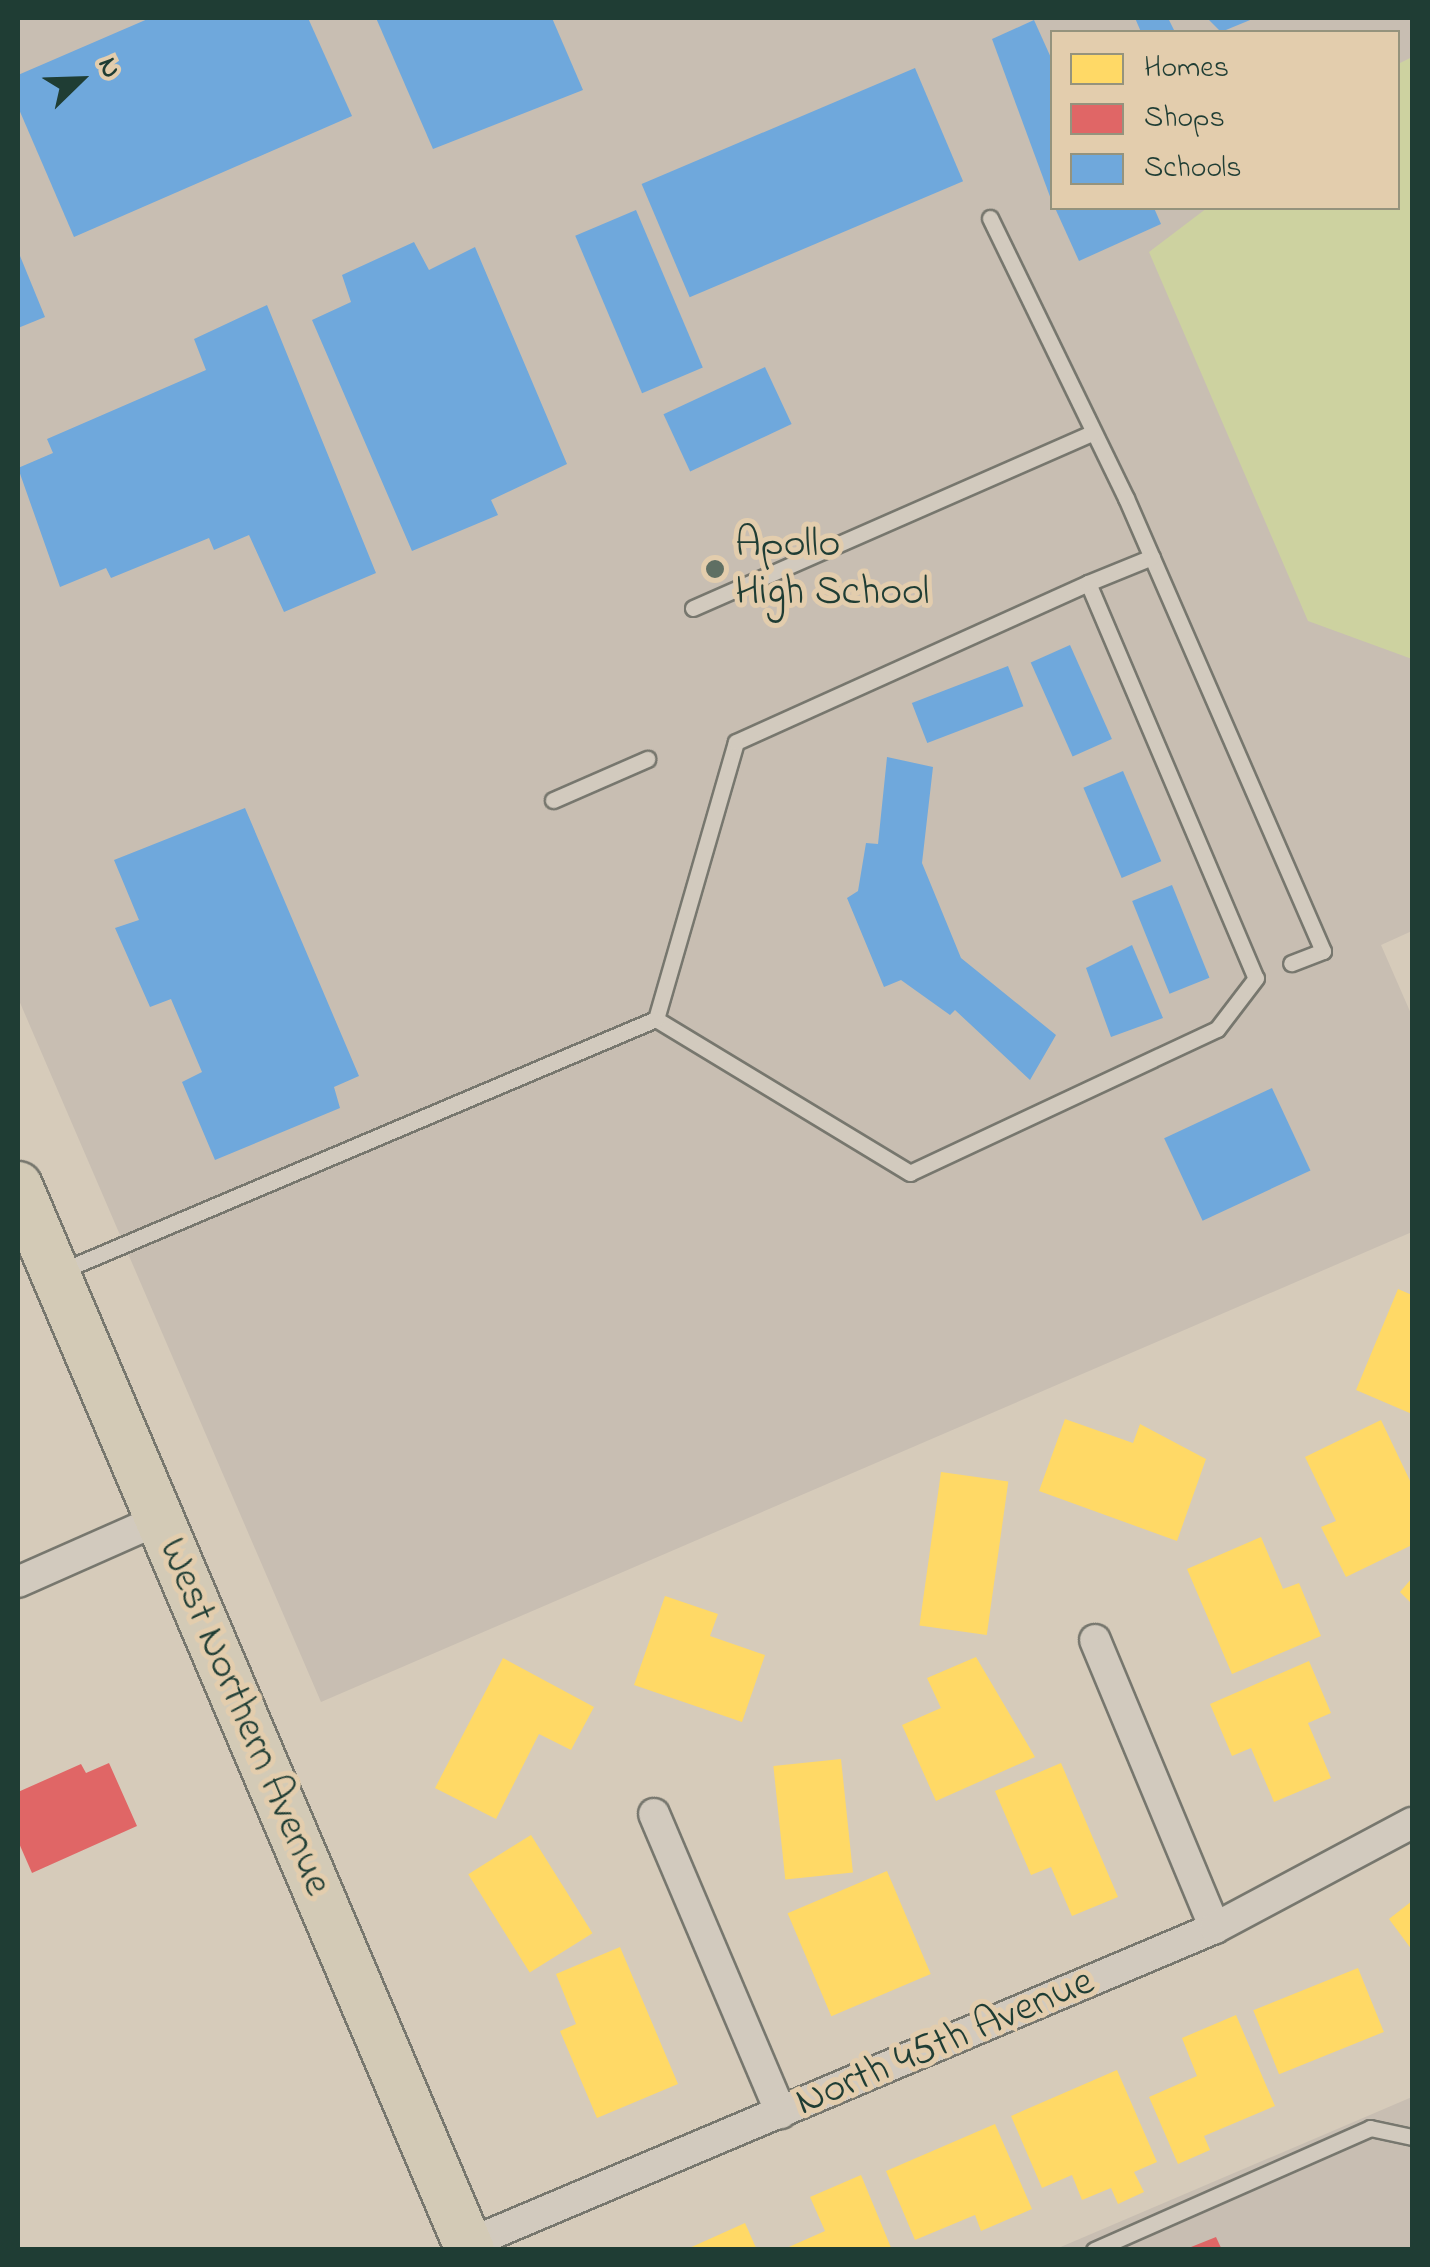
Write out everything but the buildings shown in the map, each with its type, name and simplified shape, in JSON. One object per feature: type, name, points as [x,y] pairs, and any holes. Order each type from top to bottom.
[{"type":"main road","name":"West Northern Avenue","points":[[18,1186],[469,2247]]},
{"type":"street","points":[[18,1582],[160,1519]]},
{"type":"street","points":[[1095,1640],[1215,1928]]},
{"type":"street","points":[[654,1814],[781,2113]]},
{"type":"street","name":"North 45th Avenue","points":[[469,2247],[1215,1928],[1412,1823]]},
{"type":"lane","points":[[990,218],[1152,557],[1323,951],[1291,964]]},
{"type":"lane","points":[[693,608],[1093,432]]},
{"type":"lane","points":[[656,1020],[736,742],[1152,557]]},
{"type":"lane","points":[[656,1020],[910,1172],[1217,1029],[1256,978],[1088,584]]},
{"type":"lane","points":[[553,800],[647,759]]},
{"type":"lane","points":[[55,1274],[656,1020]]},
{"type":"lane","points":[[1094,2250],[1370,2128],[1412,2137]]},
{"type":"shaded area","name":"Apollo High School","points":[[18,18],[1412,18],[1412,931],[1381,945],[1412,1016],[1412,1232],[321,1702],[18,998]]},
{"type":"shaded area","points":[[1412,2097],[1412,2249],[1056,2249]]},
{"type":"green space","points":[[1412,57],[1412,659],[1308,621],[1149,252],[1204,210],[1400,210],[1400,63]]},
{"type":"place","name":"Apollo High School","points":[[715,569]]}]
